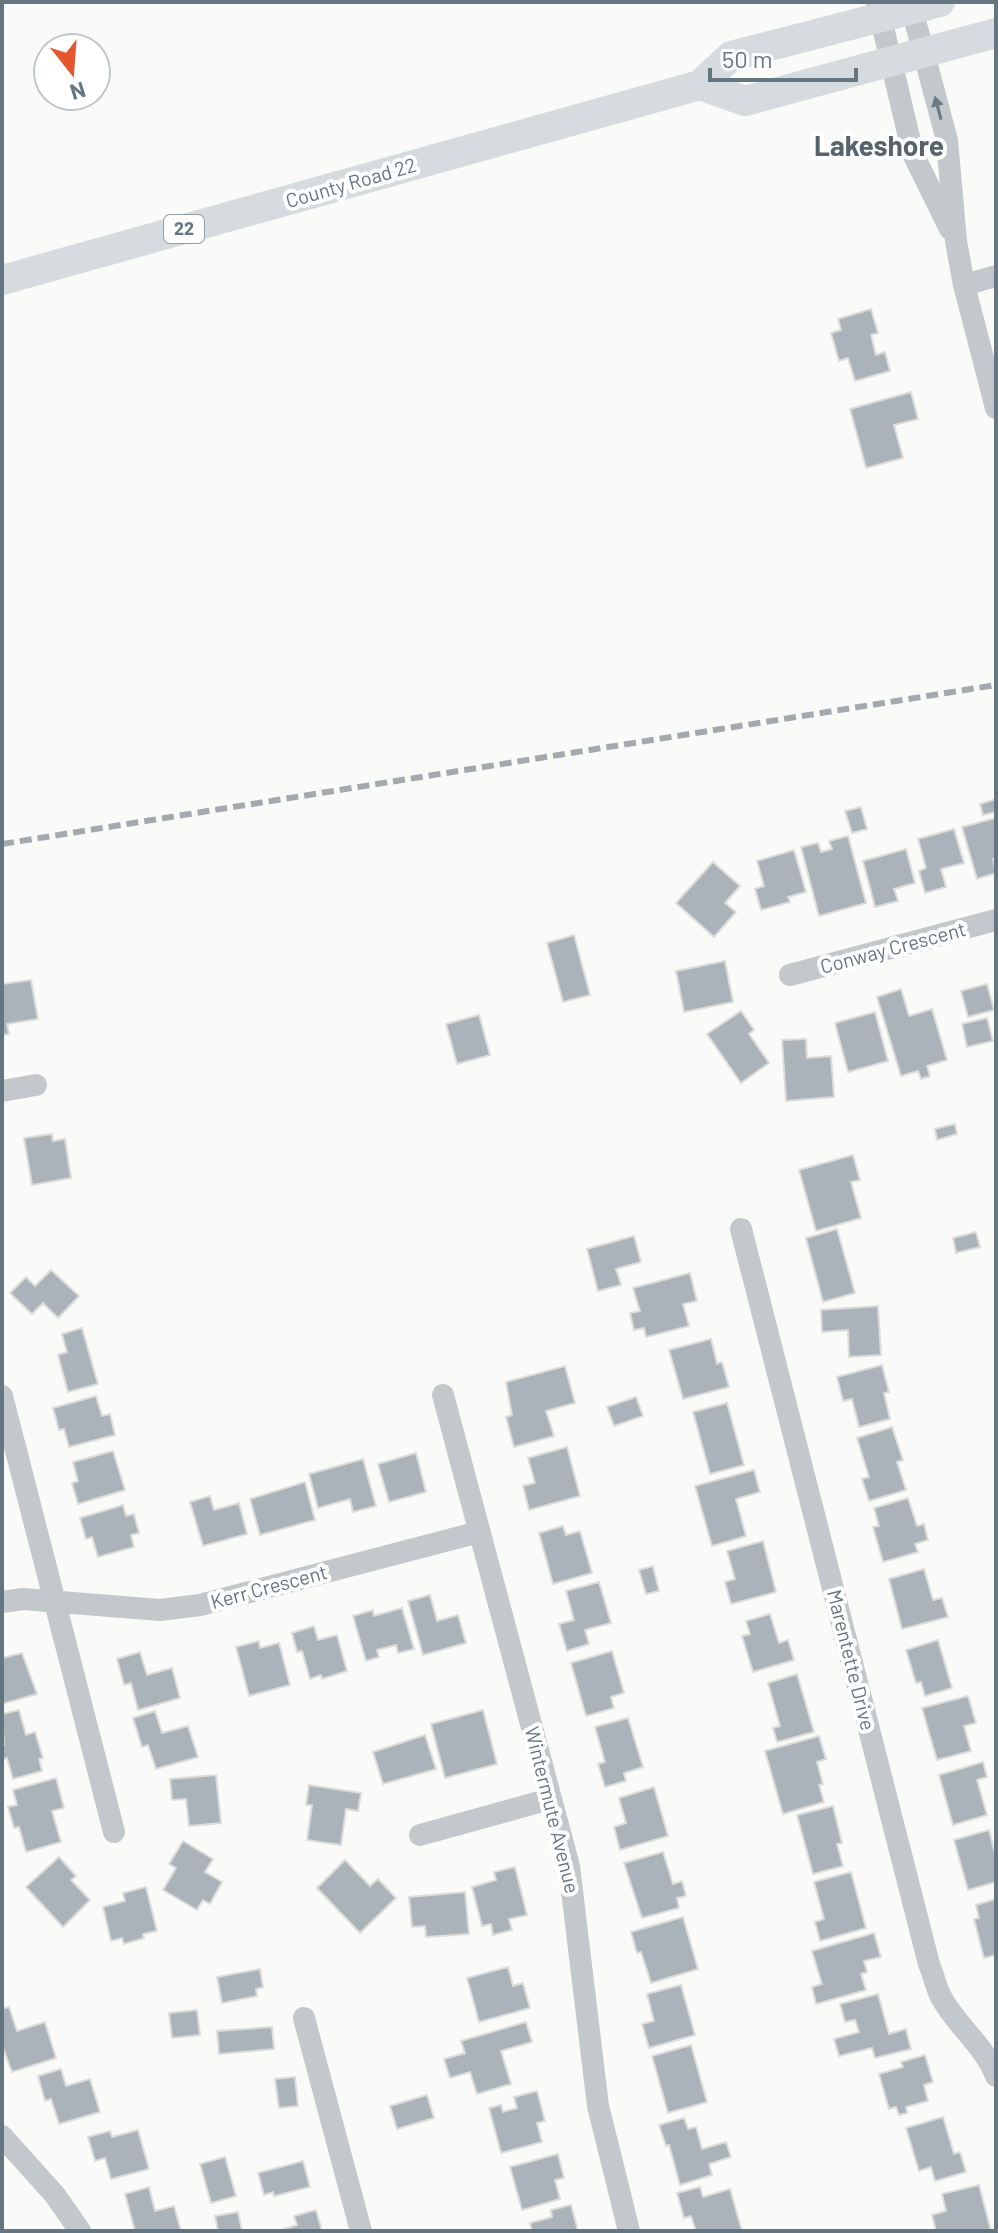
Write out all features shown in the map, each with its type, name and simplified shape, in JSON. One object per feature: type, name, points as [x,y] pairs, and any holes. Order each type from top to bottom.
[{"type":"main road","name":"County Road 22","points":[[2,280],[700,85],[731,56],[878,10],[921,5]]},
{"type":"main road","points":[[700,85],[745,101],[996,33]]},
{"type":"street","points":[[921,5],[923,52],[947,140],[956,241],[964,285],[996,408]]},
{"type":"street","points":[[878,10],[913,154],[956,241]]},
{"type":"street","points":[[964,285],[996,276]]},
{"type":"street","name":"Conway Crescent","points":[[790,975],[996,920]]},
{"type":"street","points":[[2,1091],[36,1085]]},
{"type":"street","name":"Marentette Drive","points":[[741,1229],[929,1964],[941,1996],[976,2041],[996,2076]]},
{"type":"street","name":"Wintermute Avenue","points":[[443,1395],[569,1866],[598,2106],[629,2231]]},
{"type":"street","points":[[2,1396],[114,1832]]},
{"type":"street","name":"Kerr Crescent","points":[[2,1602],[54,1600],[160,1610],[200,1605],[479,1532]]},
{"type":"street","points":[[420,1835],[550,1799]]},
{"type":"street","points":[[304,2018],[361,2231]]},
{"type":"street","points":[[2,2136],[55,2195],[80,2231]]},
{"type":"building","points":[[871,309],[878,333],[871,335],[876,355],[885,352],[890,371],[855,381],[848,358],[839,361],[831,333],[841,330],[838,319]]},
{"type":"building","points":[[911,392],[918,419],[894,425],[903,458],[866,468],[850,409]]},
{"type":"building","points":[[996,799],[996,812],[983,815],[980,804]]},
{"type":"building","points":[[861,807],[867,829],[852,833],[845,811]]},
{"type":"building","points":[[996,818],[996,858],[993,859],[996,873],[977,879],[962,827]]},
{"type":"building","points":[[954,829],[964,863],[941,869],[946,887],[925,893],[919,871],[926,868],[918,839]]},
{"type":"building","points":[[848,836],[866,903],[819,916],[801,847],[818,843],[821,852],[832,849],[829,841]]},
{"type":"building","points":[[906,849],[915,883],[894,889],[898,901],[875,907],[863,861]]},
{"type":"building","points":[[794,850],[806,892],[788,897],[790,902],[761,910],[755,889],[764,886],[757,861]]},
{"type":"building","points":[[713,862],[740,886],[725,903],[736,912],[714,937],[676,903]]},
{"type":"building","points":[[574,935],[590,995],[563,1002],[547,943]]},
{"type":"building","points":[[725,961],[733,1002],[684,1012],[676,971]]},
{"type":"building","points":[[31,980],[38,1019],[7,1024],[9,1034],[2,1035],[2,984]]},
{"type":"building","points":[[987,984],[994,1010],[968,1017],[961,991]]},
{"type":"building","points":[[901,989],[909,1016],[932,1009],[947,1060],[927,1066],[930,1076],[921,1079],[918,1071],[901,1076],[877,997]]},
{"type":"building","points":[[741,1011],[754,1030],[749,1034],[769,1063],[741,1083],[707,1034]]},
{"type":"building","points":[[875,1012],[888,1061],[848,1072],[835,1023]]},
{"type":"building","points":[[479,1015],[490,1055],[457,1064],[446,1024]]},
{"type":"building","points":[[987,1018],[993,1041],[967,1047],[962,1024]]},
{"type":"building","points":[[806,1039],[807,1058],[831,1056],[834,1097],[786,1101],[782,1040]]},
{"type":"building","points":[[955,1124],[957,1134],[937,1140],[935,1129]]},
{"type":"building","points":[[52,1134],[53,1141],[65,1139],[71,1178],[32,1185],[24,1138]]},
{"type":"building","points":[[853,1155],[860,1180],[851,1182],[861,1218],[816,1231],[799,1170]]},
{"type":"building","points":[[837,1229],[855,1293],[823,1302],[806,1238]]},
{"type":"building","points":[[976,1232],[980,1247],[956,1253],[953,1238]]},
{"type":"building","points":[[634,1236],[641,1262],[616,1269],[621,1285],[598,1291],[587,1249]]},
{"type":"building","points":[[51,1270],[79,1296],[58,1318],[43,1303],[32,1314],[10,1293],[26,1277],[35,1286]]},
{"type":"building","points":[[690,1273],[697,1301],[683,1304],[689,1326],[646,1337],[644,1328],[634,1330],[630,1313],[640,1311],[633,1288]]},
{"type":"building","points":[[878,1306],[881,1355],[849,1357],[848,1330],[822,1332],[821,1310]]},
{"type":"building","points":[[82,1328],[98,1384],[68,1392],[58,1355],[67,1352],[62,1334]]},
{"type":"building","points":[[711,1339],[717,1364],[722,1362],[729,1387],[683,1399],[669,1350]]},
{"type":"building","points":[[882,1365],[889,1392],[884,1393],[890,1419],[859,1427],[852,1399],[843,1401],[837,1377]]},
{"type":"building","points":[[565,1366],[575,1403],[546,1411],[554,1436],[514,1447],[506,1417],[512,1415],[506,1382]]},
{"type":"building","points":[[96,1396],[102,1416],[110,1414],[115,1435],[69,1447],[64,1429],[59,1430],[53,1408]]},
{"type":"building","points":[[636,1397],[643,1416],[614,1426],[607,1407]]},
{"type":"building","points":[[727,1403],[744,1465],[710,1474],[693,1412]]},
{"type":"building","points":[[892,1427],[903,1460],[897,1462],[906,1490],[869,1501],[862,1479],[869,1477],[857,1438]]},
{"type":"building","points":[[567,1447],[580,1496],[529,1510],[523,1486],[535,1483],[528,1458]]},
{"type":"building","points":[[113,1451],[125,1490],[78,1504],[72,1483],[78,1481],[73,1462]]},
{"type":"building","points":[[416,1453],[426,1492],[389,1502],[378,1464]]},
{"type":"building","points":[[363,1459],[376,1506],[353,1512],[350,1499],[318,1508],[309,1474]]},
{"type":"building","points":[[754,1470],[760,1492],[736,1499],[746,1536],[712,1546],[695,1486]]},
{"type":"building","points":[[305,1482],[315,1520],[260,1535],[250,1499]]},
{"type":"building","points":[[210,1496],[214,1510],[239,1503],[247,1534],[203,1546],[190,1502]]},
{"type":"building","points":[[908,1498],[917,1526],[924,1524],[928,1540],[915,1544],[918,1552],[883,1562],[873,1527],[879,1526],[874,1508]]},
{"type":"building","points":[[123,1505],[126,1516],[134,1514],[139,1533],[131,1535],[134,1547],[98,1557],[92,1537],[86,1539],[80,1518]]},
{"type":"building","points":[[563,1526],[566,1535],[580,1531],[592,1573],[553,1584],[539,1533]]},
{"type":"building","points":[[763,1541],[776,1592],[731,1604],[725,1582],[735,1579],[727,1551]]},
{"type":"building","points":[[653,1566],[659,1591],[646,1594],[639,1570]]},
{"type":"building","points":[[924,1569],[933,1600],[942,1598],[948,1617],[902,1629],[889,1579]]},
{"type":"building","points":[[599,1582],[611,1623],[585,1630],[589,1644],[567,1651],[559,1624],[574,1620],[566,1591]]},
{"type":"building","points":[[430,1595],[437,1621],[458,1615],[466,1643],[423,1655],[408,1601]]},
{"type":"building","points":[[402,1608],[414,1649],[398,1653],[396,1645],[377,1650],[379,1657],[366,1661],[353,1616],[373,1610],[374,1616]]},
{"type":"building","points":[[770,1614],[779,1643],[788,1640],[794,1660],[753,1672],[742,1636],[750,1634],[746,1621]]},
{"type":"building","points":[[314,1626],[318,1640],[337,1635],[347,1671],[322,1679],[321,1675],[310,1679],[302,1651],[297,1652],[292,1633]]},
{"type":"building","points":[[938,1640],[952,1688],[925,1696],[921,1682],[916,1683],[906,1650]]},
{"type":"building","points":[[259,1641],[260,1648],[279,1643],[290,1685],[249,1696],[236,1647]]},
{"type":"building","points":[[612,1651],[624,1693],[611,1697],[614,1708],[586,1716],[571,1663]]},
{"type":"building","points":[[140,1652],[147,1675],[172,1668],[180,1698],[138,1710],[131,1683],[124,1685],[117,1659]]},
{"type":"building","points":[[22,1653],[37,1694],[2,1704],[2,1658]]},
{"type":"building","points":[[797,1674],[814,1732],[777,1742],[773,1728],[780,1726],[768,1683]]},
{"type":"building","points":[[968,1696],[976,1723],[964,1726],[971,1751],[937,1760],[922,1708]]},
{"type":"building","points":[[19,1710],[26,1735],[35,1732],[43,1758],[39,1759],[42,1771],[13,1779],[7,1758],[2,1760],[2,1714]]},
{"type":"building","points":[[483,1710],[497,1764],[445,1778],[431,1724]]},
{"type":"building","points":[[155,1711],[162,1733],[188,1726],[198,1757],[156,1769],[148,1745],[142,1747],[133,1718]]},
{"type":"building","points":[[628,1718],[643,1767],[624,1773],[626,1781],[605,1787],[598,1764],[605,1762],[595,1727]]},
{"type":"building","points":[[425,1735],[436,1769],[383,1784],[373,1752]]},
{"type":"building","points":[[819,1736],[826,1759],[817,1762],[824,1802],[783,1814],[765,1751]]},
{"type":"building","points":[[983,1762],[987,1777],[977,1780],[987,1815],[953,1825],[939,1775]]},
{"type":"building","points":[[216,1775],[221,1823],[189,1826],[186,1799],[172,1800],[170,1779]]},
{"type":"building","points":[[56,1778],[64,1808],[52,1811],[61,1842],[26,1852],[19,1827],[14,1828],[8,1807],[17,1805],[13,1790]]},
{"type":"building","points":[[309,1785],[361,1793],[358,1811],[346,1809],[341,1845],[307,1840],[312,1805],[306,1805]]},
{"type":"building","points":[[654,1787],[668,1836],[620,1850],[614,1827],[626,1823],[619,1798]]},
{"type":"building","points":[[833,1806],[842,1843],[837,1844],[843,1866],[813,1874],[797,1815]]},
{"type":"building","points":[[989,1830],[996,1858],[996,1882],[968,1890],[954,1840]]},
{"type":"building","points":[[183,1841],[213,1859],[205,1872],[222,1882],[210,1904],[203,1900],[197,1910],[163,1890],[176,1868],[169,1864]]},
{"type":"building","points":[[663,1852],[673,1884],[682,1881],[686,1896],[677,1898],[679,1908],[642,1918],[624,1863]]},
{"type":"building","points":[[59,1857],[76,1876],[71,1880],[90,1900],[63,1927],[26,1887]]},
{"type":"building","points":[[345,1860],[370,1886],[378,1879],[396,1898],[360,1933],[317,1888]]},
{"type":"building","points":[[515,1867],[527,1915],[509,1919],[512,1930],[493,1935],[491,1924],[482,1926],[472,1887],[496,1880],[494,1872]]},
{"type":"building","points":[[851,1872],[866,1928],[820,1941],[815,1922],[824,1919],[814,1882]]},
{"type":"building","points":[[146,1887],[157,1931],[124,1944],[122,1938],[111,1941],[103,1907],[125,1901],[123,1893]]},
{"type":"building","points":[[465,1892],[469,1934],[426,1937],[425,1926],[412,1927],[409,1897]]},
{"type":"building","points":[[996,1899],[996,1955],[984,1958],[974,1919],[979,1918],[976,1905]]},
{"type":"building","points":[[683,1917],[698,1969],[651,1983],[631,1932]]},
{"type":"building","points":[[874,1933],[881,1957],[864,1961],[867,1972],[861,1974],[866,1990],[816,2004],[812,1987],[822,1984],[812,1951]]},
{"type":"building","points":[[508,1967],[513,1986],[523,1983],[530,2008],[479,2022],[467,1978]]},
{"type":"building","points":[[260,1969],[263,1987],[256,1989],[257,1996],[222,2003],[217,1977]]},
{"type":"building","points":[[681,1985],[695,2035],[649,2048],[642,2024],[654,2021],[647,1994]]},
{"type":"building","points":[[878,1994],[889,2034],[906,2029],[911,2049],[875,2058],[872,2048],[839,2056],[834,2039],[859,2032],[855,2020],[845,2022],[840,2004]]},
{"type":"building","points":[[9,2007],[17,2031],[45,2022],[56,2058],[12,2072],[2,2045],[2,2009]]},
{"type":"building","points":[[197,2010],[200,2035],[172,2038],[169,2013]]},
{"type":"building","points":[[526,2022],[532,2042],[501,2051],[511,2084],[477,2094],[470,2072],[450,2078],[444,2059],[465,2053],[461,2041]]},
{"type":"building","points":[[272,2027],[274,2049],[219,2054],[217,2031]]},
{"type":"building","points":[[691,2045],[707,2102],[668,2113],[652,2056]]},
{"type":"building","points":[[925,2055],[933,2082],[924,2085],[928,2101],[906,2107],[907,2113],[899,2115],[896,2107],[889,2109],[879,2074],[903,2067],[901,2062]]},
{"type":"building","points":[[61,2069],[66,2086],[90,2079],[100,2112],[59,2124],[51,2099],[45,2101],[38,2076]]},
{"type":"building","points":[[295,2077],[298,2106],[279,2108],[275,2079]]},
{"type":"building","points":[[537,2091],[545,2121],[537,2123],[542,2142],[501,2153],[489,2108],[501,2105],[503,2112],[517,2108],[514,2097]]},
{"type":"building","points":[[427,2095],[434,2118],[397,2129],[390,2106]]},
{"type":"building","points":[[943,2117],[954,2154],[960,2152],[966,2172],[935,2181],[931,2167],[919,2171],[906,2128]]},
{"type":"building","points":[[684,2118],[688,2129],[696,2127],[702,2149],[726,2142],[731,2157],[709,2164],[712,2175],[680,2185],[669,2145],[666,2146],[659,2125]]},
{"type":"building","points":[[138,2130],[149,2169],[111,2179],[105,2158],[95,2161],[88,2137],[110,2131],[112,2137]]},
{"type":"building","points":[[558,2154],[564,2178],[555,2180],[560,2199],[522,2210],[510,2167]]},
{"type":"building","points":[[225,2157],[236,2196],[211,2203],[200,2164]]},
{"type":"building","points":[[303,2161],[310,2187],[274,2196],[273,2192],[264,2195],[258,2173]]},
{"type":"building","points":[[979,2185],[991,2231],[936,2231],[932,2215],[946,2211],[942,2194]]},
{"type":"building","points":[[149,2187],[155,2211],[174,2206],[181,2231],[135,2231],[125,2194]]},
{"type":"building","points":[[700,2187],[703,2197],[730,2189],[742,2231],[696,2231],[691,2216],[684,2218],[677,2193]]},
{"type":"building","points":[[571,2205],[578,2231],[532,2231],[530,2223],[552,2217],[551,2210]]},
{"type":"building","points":[[316,2210],[322,2231],[278,2231],[297,2225],[294,2216]]},
{"type":"building","points":[[238,2212],[242,2231],[218,2231],[215,2216]]},
{"type":"railway","points":[[2,844],[996,685]]},
{"type":"district","name":"Lakeshore","points":[[879,146]]}]
